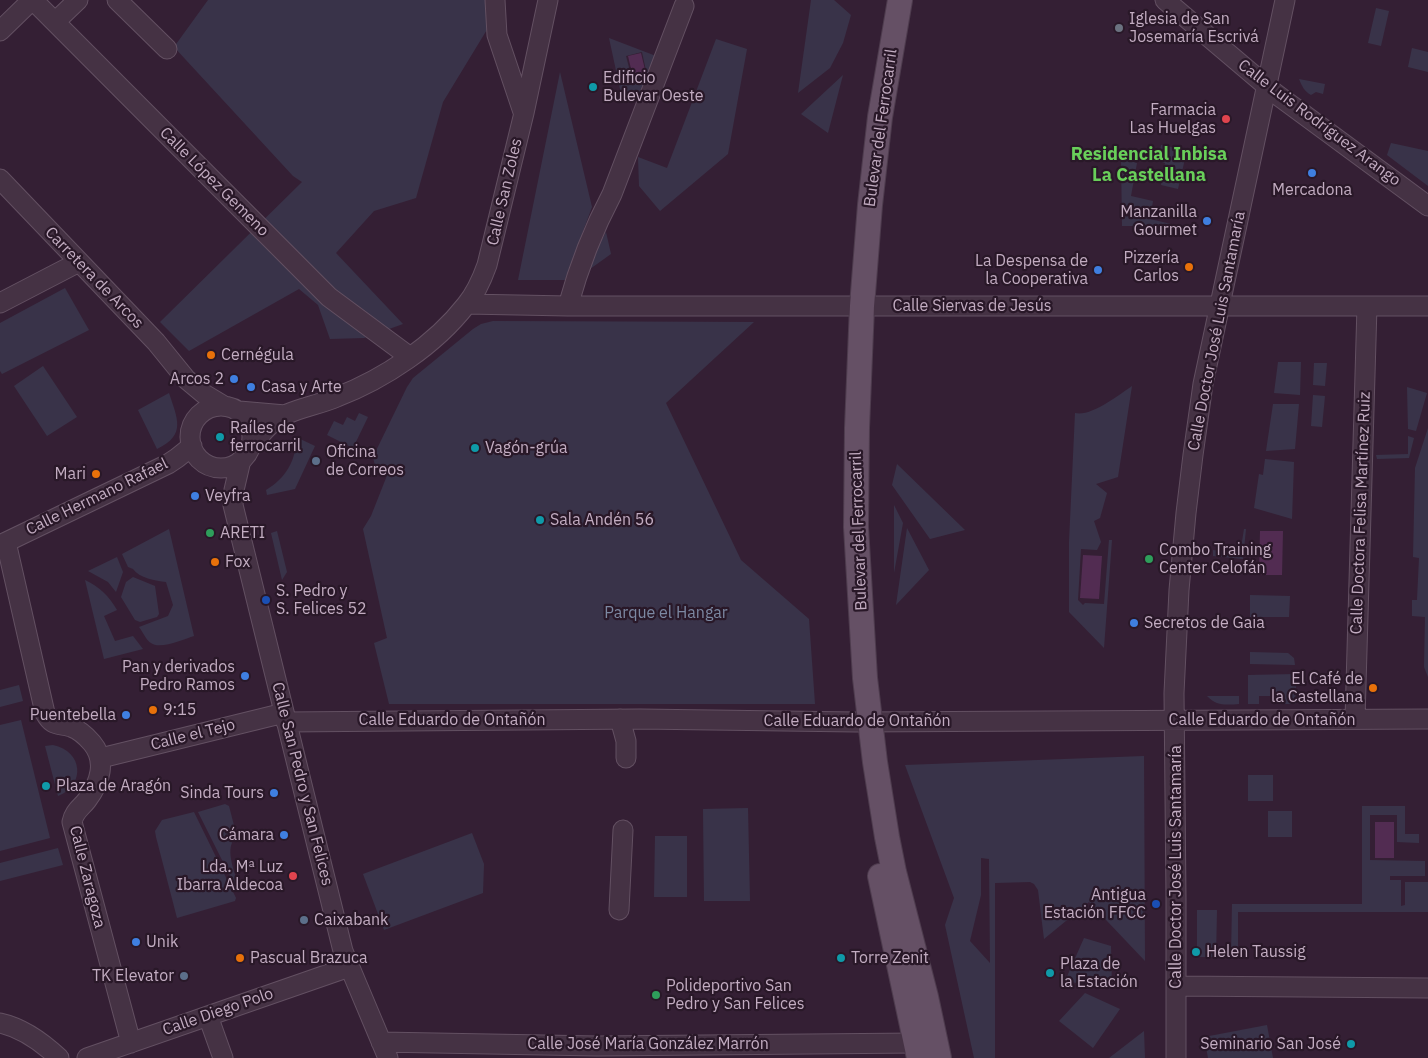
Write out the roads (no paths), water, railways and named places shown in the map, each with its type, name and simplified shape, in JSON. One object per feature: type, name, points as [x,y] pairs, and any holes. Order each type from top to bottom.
[{"type":"main road","name":"Bulevar del Ferrocarril","points":[[856,306],[856,214],[866,123],[887,0]]},
{"type":"main road","name":"Bulevar del Ferrocarril","points":[[900,0],[879,127],[856,306],[844,430],[844,501],[851,669],[887,838],[939,1058]]},
{"type":"main road","name":"Bulevar del Ferrocarril","points":[[863,722],[867,805],[917,1051]]},
{"type":"street","name":"Calle López Gemeno","points":[[0,31],[32,0],[329,297],[410,356]]},
{"type":"street","points":[[54,22],[78,0]]},
{"type":"street","points":[[117,0],[167,49]]},
{"type":"street","points":[[494,0],[497,35],[524,113]]},
{"type":"street","name":"Calle San Zoles","points":[[285,414],[338,397],[382,376],[445,329],[467,304],[479,284],[487,265],[524,113],[548,0]]},
{"type":"street","name":"Calle Luis Rodríguez Arango","points":[[1165,0],[1267,85],[1428,206]]},
{"type":"street","name":"Calle Doctor José Luis Santamaría","points":[[1176,1058],[1174,683],[1179,590],[1187,503],[1204,384],[1285,0]]},
{"type":"street","points":[[568,306],[576,275],[600,215],[612,194],[684,6]]},
{"type":"street","name":"Carretera de Arcos","points":[[0,179],[156,342],[186,379],[204,394],[231,408]]},
{"type":"street","points":[[596,195],[600,215]]},
{"type":"street","points":[[2,298],[79,262]]},
{"type":"street","points":[[487,265],[492,285],[497,294],[517,305]]},
{"type":"street","name":"Calle Siervas de Jesús","points":[[467,304],[568,306],[1428,306]]},
{"type":"street","name":"Calle Doctora Felisa Martínez Ruiz","points":[[1355,719],[1367,306]]},
{"type":"street","points":[[381,334],[386,357],[382,376]]},
{"type":"street","name":"Carretera de Arcos","points":[[186,379],[191,410],[192,438]]},
{"type":"street","points":[[212,407],[285,414],[266,429],[245,455],[227,467],[208,465],[197,456],[192,438],[195,420],[212,407]]},
{"type":"street","points":[[231,408],[248,423],[251,431],[252,438],[245,455]]},
{"type":"street","name":"Calle Hermano Rafael","points":[[3,544],[168,464],[178,458],[192,438]]},
{"type":"street","name":"Calle San Pedro y San Felices","points":[[245,455],[234,490],[233,505],[342,945],[349,967],[384,1050]]},
{"type":"street","name":"Calle San Pedro y San Felices","points":[[208,465],[233,505]]},
{"type":"street","points":[[3,544],[45,713],[49,720],[56,725],[70,727],[83,733],[94,745],[101,758]]},
{"type":"street","name":"Calle Eduardo de Ontañón","points":[[285,718],[863,722],[1428,719]]},
{"type":"street","name":"Calle el Tejo","points":[[101,758],[285,718]]},
{"type":"street","points":[[620,719],[626,741],[626,758]]},
{"type":"street","name":"Calle Zaragoza","points":[[101,758],[100,772],[95,788],[86,802],[73,816],[72,822],[131,1043]]},
{"type":"street","points":[[619,910],[623,830]]},
{"type":"street","name":"Calle Diego Polo","points":[[87,1058],[349,967]]},
{"type":"street","points":[[1177,986],[1428,988]]},
{"type":"street","points":[[208,1016],[223,1058]]},
{"type":"street","points":[[0,1022],[34,1038],[59,1058]]},
{"type":"street","name":"Calle José María González Marrón","points":[[384,1050],[579,1052],[917,1051]]},
{"type":"place","name":"Iglesia de San Josemaría Escrivá","points":[[1119,28]]},
{"type":"place","name":"Edificio Bulevar Oeste","points":[[593,87]]},
{"type":"place","name":"Farmacia Las Huelgas","points":[[1226,119]]},
{"type":"place","name":"Mercadona","points":[[1312,173]]},
{"type":"place","name":"Manzanilla Gourmet","points":[[1207,221]]},
{"type":"place","name":"Pizzería Carlos","points":[[1189,267]]},
{"type":"place","name":"La Despensa de la Cooperativa","points":[[1098,270]]},
{"type":"place","name":"Cernégula","points":[[211,355]]},
{"type":"place","name":"Arcos 2","points":[[234,379]]},
{"type":"place","name":"Casa y Arte","points":[[251,387]]},
{"type":"place","name":"Raíles de ferrocarril","points":[[220,437]]},
{"type":"place","name":"Vagón-grúa","points":[[475,448]]},
{"type":"place","name":"Oficina de Correos","points":[[316,461]]},
{"type":"place","name":"Mari","points":[[96,474]]},
{"type":"place","name":"Veyfra","points":[[195,496]]},
{"type":"place","name":"Sala Andén 56","points":[[540,520]]},
{"type":"place","name":"ARETI","points":[[210,533]]},
{"type":"place","name":"Combo Training Center Celofán","points":[[1149,559]]},
{"type":"place","name":"Fox","points":[[215,562]]},
{"type":"place","name":"S. Pedro y S. Felices 52","points":[[266,600]]},
{"type":"place","name":"Secretos de Gaia","points":[[1134,623]]},
{"type":"place","name":"Pan y derivados Pedro Ramos","points":[[245,676]]},
{"type":"place","name":"El Café de la Castellana","points":[[1373,688]]},
{"type":"place","name":"9:15","points":[[153,710]]},
{"type":"place","name":"Puentebella","points":[[126,715]]},
{"type":"place","name":"Plaza de Aragón","points":[[46,786]]},
{"type":"place","name":"Sinda Tours","points":[[274,793]]},
{"type":"place","name":"Cámara","points":[[284,835]]},
{"type":"place","name":"Lda. Mª Luz Ibarra Aldecoa","points":[[293,876]]},
{"type":"place","name":"Antigua Estación FFCC","points":[[1156,904]]},
{"type":"place","name":"Caixabank","points":[[304,920]]},
{"type":"place","name":"Unik","points":[[136,942]]},
{"type":"place","name":"Helen Taussig","points":[[1196,952]]},
{"type":"place","name":"Pascual Brazuca","points":[[240,958]]},
{"type":"place","name":"Torre Zenit","points":[[841,958]]},
{"type":"place","name":"Plaza de la Estación","points":[[1050,973]]},
{"type":"place","name":"TK Elevator","points":[[184,976]]},
{"type":"place","name":"Polideportivo San Pedro y San Felices","points":[[656,995]]},
{"type":"place","name":"Seminario San José","points":[[1351,1044]]},
{"type":"district","name":"Residencial Inbisa La Castellana","points":[[1149,165]]},
{"type":"park label","name":"Parque el Hangar","points":[[666,613]]}]
